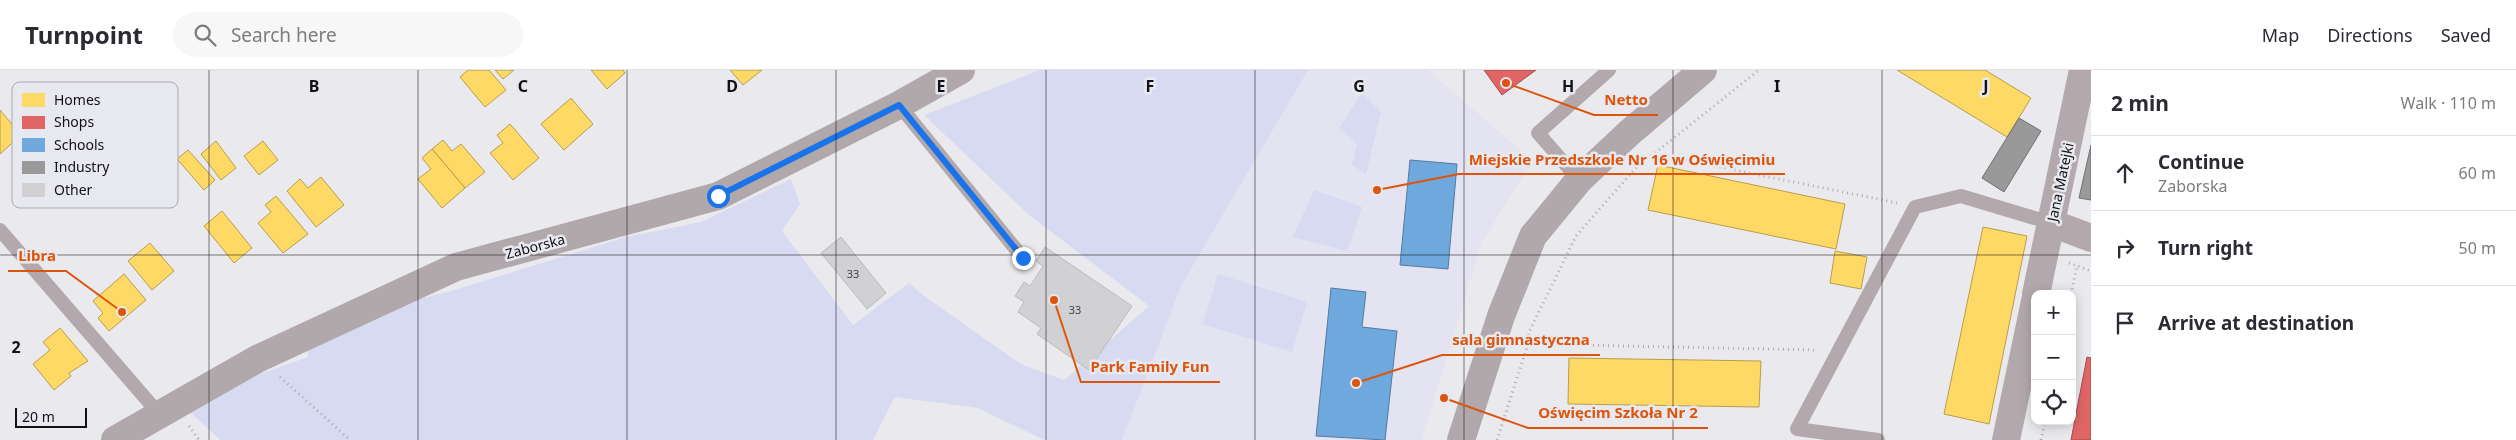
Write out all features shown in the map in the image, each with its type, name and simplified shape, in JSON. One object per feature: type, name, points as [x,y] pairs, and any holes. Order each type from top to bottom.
[{"type":"street","name":"Zaborska","points":[[115,440],[260,358],[456,267],[718,196],[899,105],[961,70]]},
{"type":"street","name":"Jana Matejki","points":[[2037,290],[2083,70]]},
{"type":"street","points":[[1461,440],[1501,316],[1534,236],[1579,180],[1629,132],[1697,72]]},
{"type":"street","points":[[2051,223],[2091,238]]},
{"type":"street","points":[[2006,440],[2031,320]]},
{"type":"lane","points":[[1579,180],[1538,133],[1609,70]]},
{"type":"lane","points":[[899,105],[1023,258]]},
{"type":"lane","points":[[1878,440],[1797,429],[1915,207],[1961,196],[2051,223]]},
{"type":"lane","points":[[0,230],[160,415]]},
{"type":"path","points":[[1496,440],[1528,344],[1529,332],[1576,236],[1641,162],[1655,153],[1759,70]]},
{"type":"path","points":[[1655,153],[1915,207]]},
{"type":"path","points":[[2072,290],[2077,266]]},
{"type":"path","points":[[1528,344],[1838,350]]},
{"type":"path","points":[[260,358],[350,440]]},
{"type":"path","points":[[2041,440],[2044,425]]},
{"type":"shaded area","points":[[1040,70],[1308,70],[1181,286],[1122,440],[1044,440],[978,408],[895,397],[873,440],[220,440],[189,411],[238,382],[308,357],[308,346],[406,302],[448,292],[626,237],[701,222],[791,179],[800,204],[782,231],[853,325],[909,283],[924,296],[1021,364],[1064,380],[1149,306],[1029,215],[924,115]]},
{"type":"shaded area","points":[[1308,70],[1428,70],[1533,161],[1482,242],[1422,440],[1116,440],[1181,286]]},
{"type":"shaded area","points":[[1362,93],[1381,112],[1366,174],[1352,165],[1357,144],[1339,128]]},
{"type":"shaded area","points":[[1314,190],[1362,207],[1347,251],[1293,237]]},
{"type":"shaded area","points":[[1218,274],[1307,302],[1292,352],[1203,324]]},
{"type":"building: Homes","points":[[468,70],[489,70],[506,90],[485,107],[460,77]]},
{"type":"building: Homes","points":[[495,70],[514,70],[503,79]]},
{"type":"building: Homes","points":[[591,70],[623,70],[625,73],[607,89]]},
{"type":"building: Homes","points":[[730,70],[762,70],[743,85]]},
{"type":"building: Homes","points":[[1897,70],[1985,70],[2031,98],[2007,137]]},
{"type":"building: Homes","points":[[571,98],[593,124],[564,150],[541,124]]},
{"type":"building: Homes","points":[[0,110],[12,124],[12,143],[0,154]]},
{"type":"building: Homes","points":[[510,124],[539,158],[513,180],[490,153],[503,143],[497,135]]},
{"type":"building: Homes","points":[[443,140],[452,151],[461,144],[485,172],[465,188],[432,149]]},
{"type":"building: Homes","points":[[216,141],[236,168],[221,180],[201,154]]},
{"type":"building: Homes","points":[[263,141],[278,160],[259,175],[244,156]]},
{"type":"building: Homes","points":[[432,149],[465,188],[442,208],[418,179],[431,169],[422,158]]},
{"type":"building: Homes","points":[[188,150],[215,180],[204,190],[178,158]]},
{"type":"building: Homes","points":[[1658,165],[1845,204],[1836,249],[1648,210]]},
{"type":"building: Homes","points":[[321,177],[344,205],[316,227],[287,191],[300,179],[308,188]]},
{"type":"building: Homes","points":[[276,196],[308,234],[283,253],[258,223],[271,212],[265,205]]},
{"type":"building: Homes","points":[[222,211],[252,248],[234,263],[204,226]]},
{"type":"building: Homes","points":[[1983,227],[2027,236],[1989,424],[1944,414]]},
{"type":"building: Homes","points":[[150,243],[174,271],[152,290],[128,261]]},
{"type":"building: Homes","points":[[1835,251],[1867,257],[1861,289],[1830,283]]},
{"type":"building: Homes","points":[[124,274],[146,300],[109,331],[98,318],[103,313],[93,301]]},
{"type":"building: Homes","points":[[60,328],[88,361],[69,373],[71,376],[54,390],[33,364],[50,350],[43,342]]},
{"type":"building: Homes","points":[[1569,358],[1761,361],[1759,407],[1568,404]]},
{"type":"building: Shops","points":[[1484,70],[1536,70],[1502,95]]},
{"type":"building: Shops","points":[[2087,357],[2091,358],[2091,440],[2071,440],[2074,425],[2076,425],[2076,414]]},
{"type":"building: Schools","points":[[1410,160],[1457,164],[1448,269],[1400,265]]},
{"type":"building: Schools","points":[[1331,288],[1366,292],[1362,327],[1397,331],[1385,440],[1316,436]]},
{"type":"building: Industry","points":[[2019,118],[2041,131],[2004,192],[1982,178]]},
{"type":"building: Industry","points":[[2091,145],[2091,200],[2079,198]]},
{"type":"building: Other","points":[[841,237],[886,293],[867,309],[821,253]]},
{"type":"building: Other","points":[[1045,247],[1132,306],[1089,370],[1037,334],[1041,328],[1018,312],[1024,302],[1015,296],[1024,282],[1030,286],[1043,266],[1036,261]]},
{"type":"place","name":"Netto","points":[[1506,83]]},
{"type":"place","name":"Miejskie Przedszkole Nr 16 w Oświęcimiu","points":[[1377,190]]},
{"type":"place","name":"Park Family Fun","points":[[1054,300]]},
{"type":"place","name":"Libra","points":[[122,312]]},
{"type":"place","name":"sala gimnastyczna","points":[[1356,383]]},
{"type":"place","name":"Oświęcim Szkoła Nr 2","points":[[1444,398]]},
{"type":"route","points":[[718,196],[899,105],[1023,258]]}]
